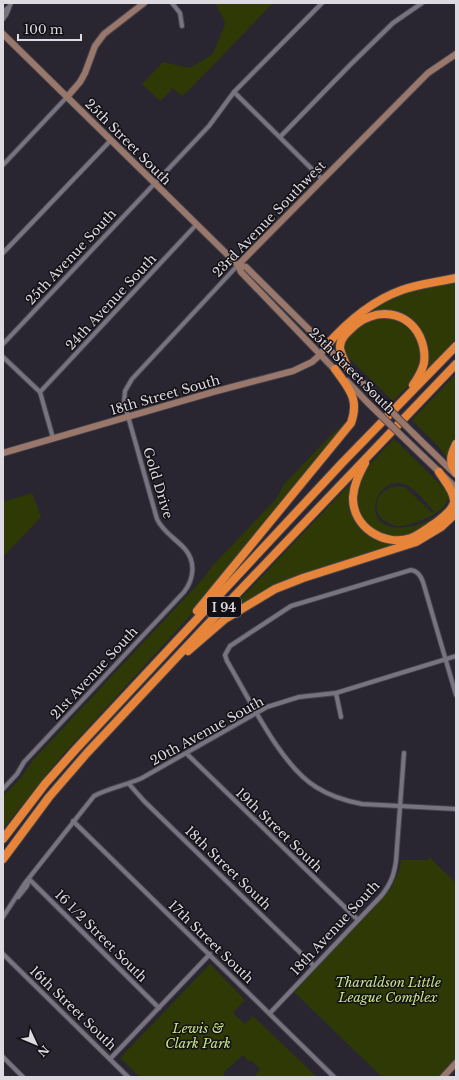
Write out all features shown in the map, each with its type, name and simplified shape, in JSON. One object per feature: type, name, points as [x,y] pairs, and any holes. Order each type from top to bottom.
[{"type":"highway","points":[[326,346],[357,315],[379,300],[402,290],[456,278]]},
{"type":"highway","points":[[347,367],[340,348],[341,340],[356,324],[364,318],[372,315],[392,315],[402,318],[412,325],[420,335],[424,348],[424,363],[419,375],[401,402]]},
{"type":"highway","name":"I 94","points":[[3,839],[45,784],[152,666],[343,462],[456,346]]},
{"type":"highway","name":"I 94","points":[[3,859],[49,797],[87,753],[456,364]]},
{"type":"highway","points":[[152,666],[351,423],[354,414],[354,398],[335,369]]},
{"type":"highway","points":[[456,444],[451,459],[451,466],[456,474]]},
{"type":"highway","points":[[370,454],[356,481],[353,498],[356,513],[361,523],[370,532],[382,538],[394,540],[411,538],[432,526],[451,509],[454,504],[454,498],[439,472]]},
{"type":"highway","points":[[149,687],[225,619],[258,598],[275,589],[303,578],[416,542],[441,527],[456,514]]},
{"type":"main road","points":[[67,97],[82,78],[95,46],[104,34],[144,3]]},
{"type":"main road","name":"25th Street South","points":[[3,34],[238,265],[241,272],[368,403],[456,488]]},
{"type":"main road","name":"23rd Avenue Southwest","points":[[238,265],[428,73],[456,54]]},
{"type":"main road","name":"25th Street South","points":[[238,265],[246,267],[456,474]]},
{"type":"main road","name":"18th Street South","points":[[3,453],[235,386],[293,371],[312,362],[321,354],[326,346]]},
{"type":"main road","points":[[443,1077],[456,1063]]},
{"type":"street","points":[[172,3],[180,13],[182,26]]},
{"type":"street","name":"25th Avenue South","points":[[3,344],[209,126],[234,92],[322,3]]},
{"type":"street","points":[[280,137],[393,23],[422,3]]},
{"type":"street","points":[[3,12],[10,5]]},
{"type":"street","points":[[3,19],[9,12],[10,5]]},
{"type":"street","points":[[234,92],[322,180]]},
{"type":"street","points":[[3,166],[67,97]]},
{"type":"street","points":[[3,253],[111,140]]},
{"type":"street","name":"24th Avenue South","points":[[40,392],[196,225]]},
{"type":"street","name":"23rd Avenue Southwest","points":[[128,417],[124,402],[125,391],[131,380],[238,265]]},
{"type":"street","points":[[3,357],[40,392],[53,438]]},
{"type":"street","name":"Gold Drive","points":[[128,417],[157,519],[164,530],[185,549],[190,558],[192,568]]},
{"type":"street","name":"21st Avenue South","points":[[3,789],[17,774],[24,762],[184,592],[191,582],[192,568]]},
{"type":"street","points":[[456,695],[421,577],[415,570],[389,576],[291,606],[230,646],[225,655],[227,661],[276,744],[299,774],[316,787],[350,802],[362,804],[456,809]]},
{"type":"street","name":"20th Avenue South","points":[[3,917],[16,898],[27,886],[29,879],[73,821],[94,796],[100,792],[129,784],[187,754],[267,707],[300,697],[336,693],[456,656]]},
{"type":"street","points":[[336,693],[341,717]]},
{"type":"street","name":"18th Avenue South","points":[[270,1013],[390,884],[394,874],[396,861],[404,753]]},
{"type":"street","name":"19th Street South","points":[[187,754],[358,920]]},
{"type":"street","name":"18th Street South","points":[[129,784],[144,801],[314,966]]},
{"type":"street","name":"17th Street South","points":[[73,821],[334,1077]]},
{"type":"street","name":"16 1/2 Street South","points":[[29,879],[159,1008]]},
{"type":"street","name":"16th Street South","points":[[3,954],[128,1077]]},
{"type":"street","points":[[110,1059],[210,954]]},
{"type":"street","points":[[3,1057],[23,1077]]},
{"type":"green space","points":[[215,3],[273,3],[182,96],[173,88],[160,101],[142,84],[163,62],[190,68],[213,54],[225,24]]},
{"type":"green space","points":[[456,280],[456,339],[429,368],[426,366],[427,346],[424,335],[406,316],[399,313],[392,313],[360,319],[366,313],[398,295],[408,291]]},
{"type":"green space","points":[[380,316],[402,321],[417,334],[422,362],[415,379],[393,401],[347,356],[345,348],[345,341],[353,330]]},
{"type":"green space","points":[[456,374],[456,439],[446,457],[439,447],[412,420]]},
{"type":"green space","points":[[349,419],[350,422],[198,607],[61,757],[3,829],[3,796],[20,779],[33,760],[276,499],[284,484],[329,437]]},
{"type":"green space","points":[[394,439],[446,490],[448,497],[446,503],[441,509],[433,515],[414,523],[395,526],[385,521],[379,515],[377,508],[378,501],[383,492],[392,488],[406,488],[432,513],[434,511],[410,487],[398,483],[388,486],[380,493],[376,503],[376,514],[381,522],[393,527],[419,525],[435,517],[448,505],[451,500],[452,501],[447,511],[413,534],[400,537],[381,534],[369,526],[360,515],[356,498],[362,473]]},
{"type":"green space","points":[[349,485],[352,486],[363,528],[406,542],[322,570],[231,613],[229,611]]},
{"type":"green space","points":[[32,493],[41,517],[3,557],[3,502]]},
{"type":"green space","name":"Tharaldson Little League Complex","points":[[429,857],[456,883],[456,1058],[438,1077],[382,1077],[294,992],[391,888],[399,871],[401,860],[428,860]]},
{"type":"green space","name":"Lewis & Clark Park","points":[[210,964],[245,1000],[233,1013],[245,1024],[253,1016],[317,1077],[254,1077],[260,1069],[251,1060],[249,1062],[243,1055],[223,1073],[225,1075],[223,1077],[140,1077],[120,1058]]}]
